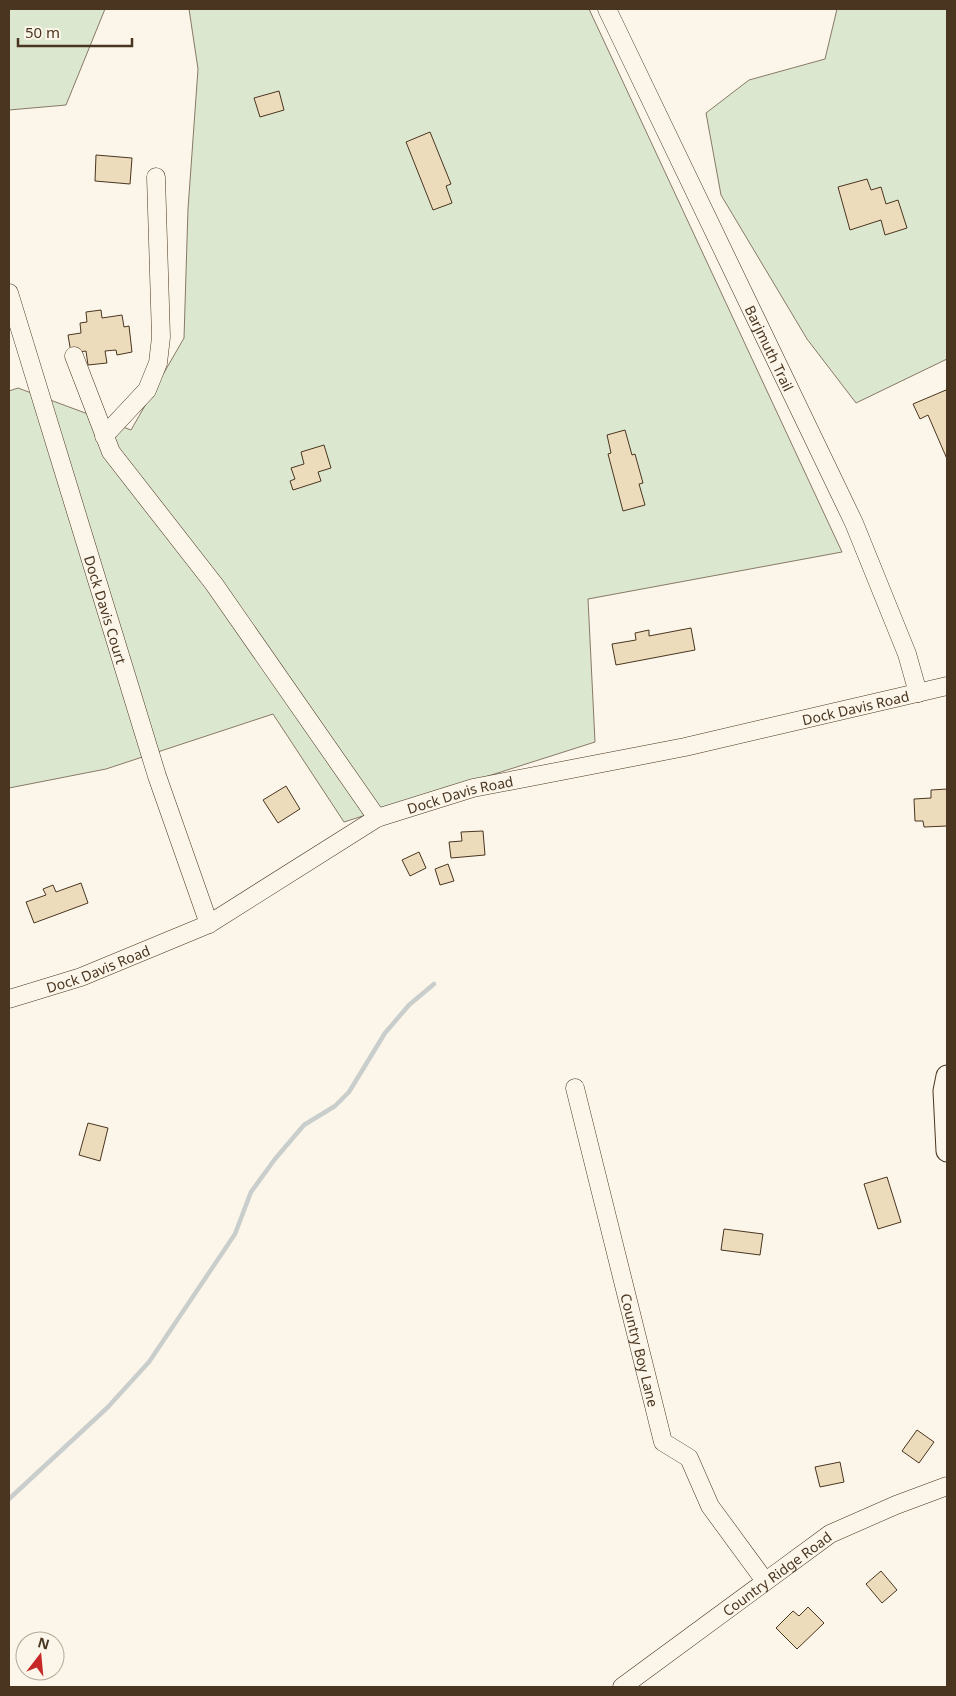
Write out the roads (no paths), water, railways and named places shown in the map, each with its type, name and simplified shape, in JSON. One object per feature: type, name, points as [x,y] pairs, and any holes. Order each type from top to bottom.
[{"type":"main road","points":[[947,1076],[944,1091],[947,1150]]},
{"type":"street","name":"Barjmuth Trail","points":[[607,9],[854,522],[907,654],[918,693]]},
{"type":"street","points":[[104,436],[147,390],[158,363],[161,337],[156,177]]},
{"type":"street","name":"Dock Davis Court","points":[[9,293],[157,776],[209,924]]},
{"type":"street","points":[[74,356],[111,452],[214,584],[377,818]]},
{"type":"street","name":"Dock Davis Road","points":[[9,999],[81,978],[209,924],[377,818],[473,788],[685,747],[947,686]]},
{"type":"street","name":"Country Boy Lane","points":[[575,1088],[663,1442],[690,1458],[710,1506],[765,1581]]},
{"type":"street","name":"Country Ridge Road","points":[[622,1687],[830,1534],[896,1505],[947,1486]]},
{"type":"waterway","points":[[9,1499],[107,1408],[149,1362],[235,1234],[251,1192],[275,1159],[304,1125],[335,1106],[349,1092],[385,1033],[409,1005],[434,984]]}]
